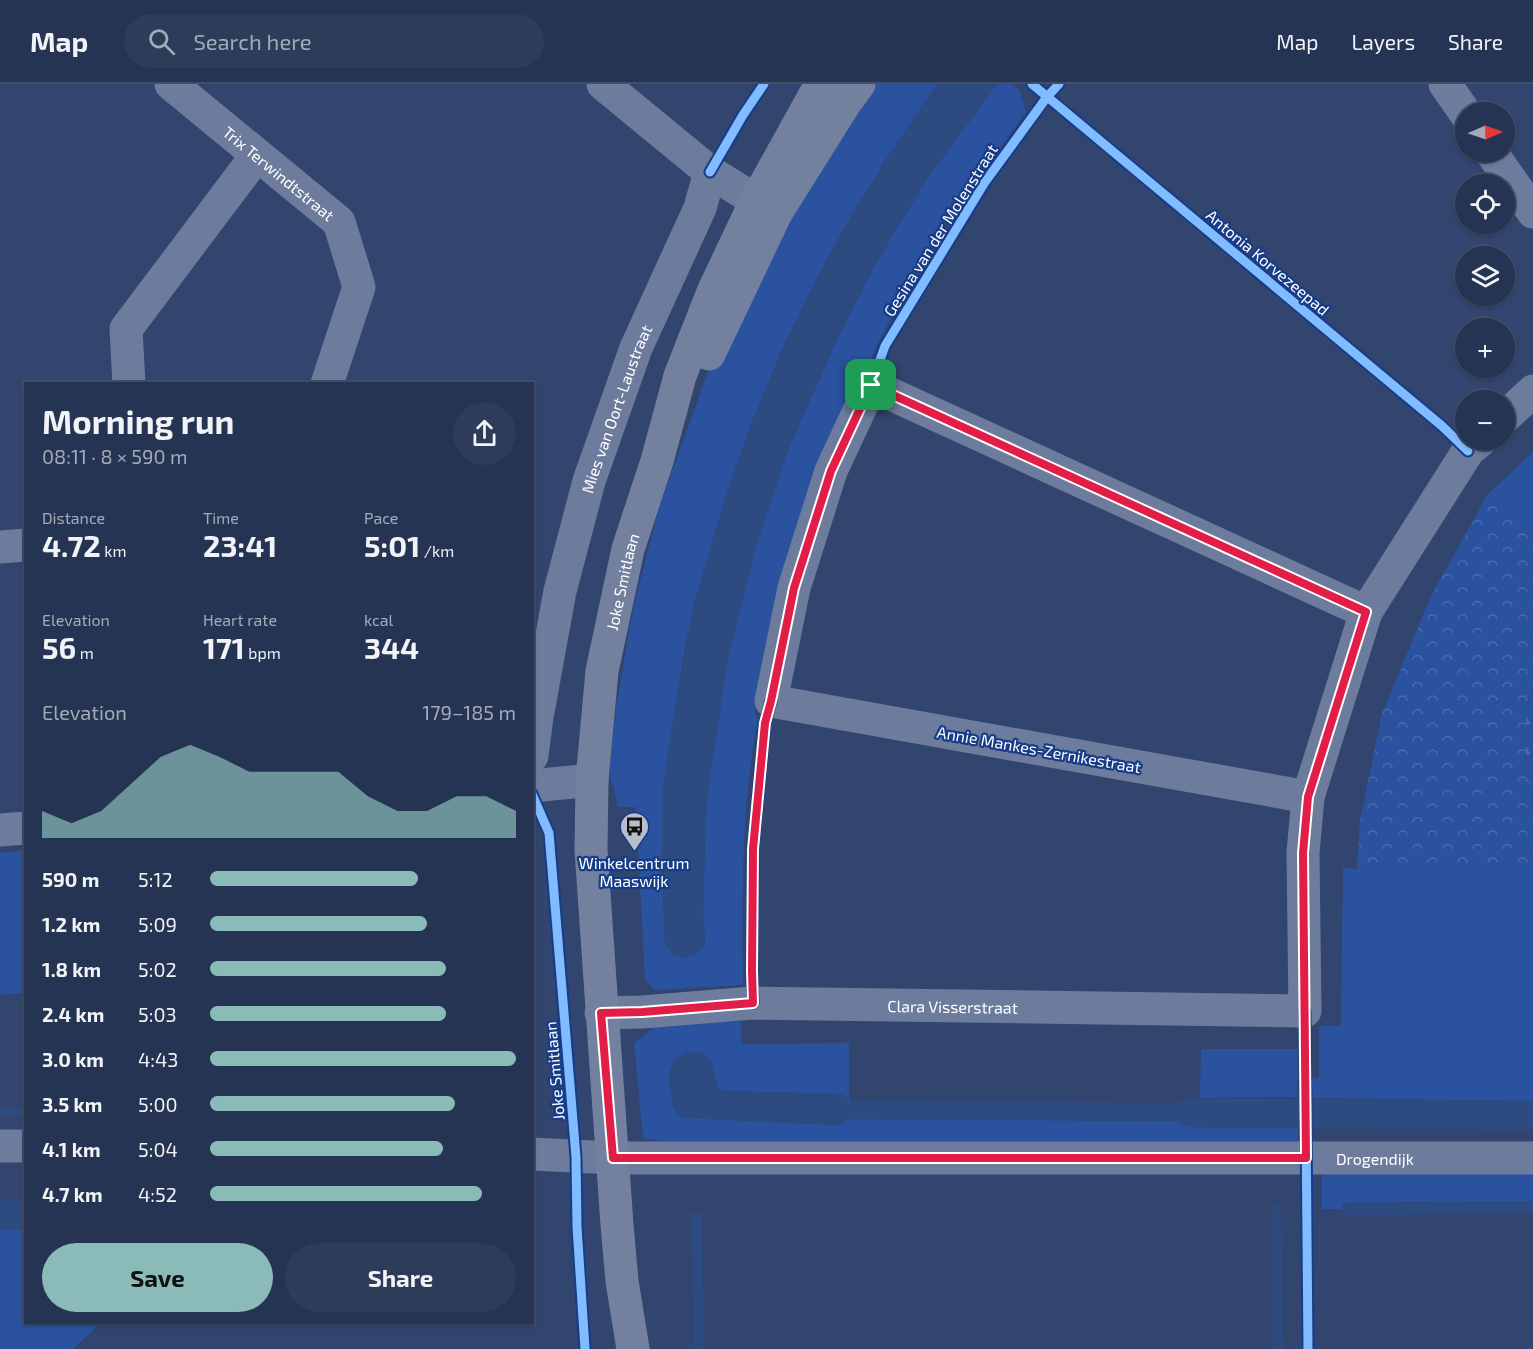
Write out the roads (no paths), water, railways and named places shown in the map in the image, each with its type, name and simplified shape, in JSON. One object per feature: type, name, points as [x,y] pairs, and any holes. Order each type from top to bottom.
[{"type":"street","name":"Trix Terwindtstraat","points":[[171,84],[339,222],[359,287],[328,382]]},
{"type":"street","points":[[603,84],[710,172],[766,207]]},
{"type":"street","name":"Joke Smitlaan","points":[[633,1349],[617,1226],[591,850],[592,780],[602,671],[628,549],[657,461],[734,304],[766,207],[822,84]]},
{"type":"street","name":"Joke Smitlaan","points":[[766,207],[859,84]]},
{"type":"street","points":[[1445,84],[1458,102]]},
{"type":"street","points":[[129,382],[126,328],[257,155]]},
{"type":"street","points":[[1498,162],[1533,212]]},
{"type":"street","name":"Mies van Oort-Laustraat","points":[[534,740],[560,591],[589,481],[636,348],[700,208],[710,172]]},
{"type":"street","name":"Annie Mankes-Zernikestraat","points":[[1308,797],[771,701],[797,578],[831,471],[871,385],[1366,612]]},
{"type":"street","points":[[1515,408],[1533,391]]},
{"type":"street","points":[[1308,797],[1366,612],[1470,450]]},
{"type":"street","points":[[0,548],[24,545]]},
{"type":"street","points":[[534,786],[592,780]]},
{"type":"street","name":"Clara Visserstraat","points":[[601,1013],[753,1003],[1305,1011],[1303,853],[1308,797]]},
{"type":"street","points":[[0,830],[24,828]]},
{"type":"street","points":[[0,1146],[24,1146]]},
{"type":"street","name":"Drogendijk","points":[[534,1154],[613,1158],[1533,1158]]},
{"type":"place","name":"Winkelcentrum Maaswijk","points":[[634,852]]}]
